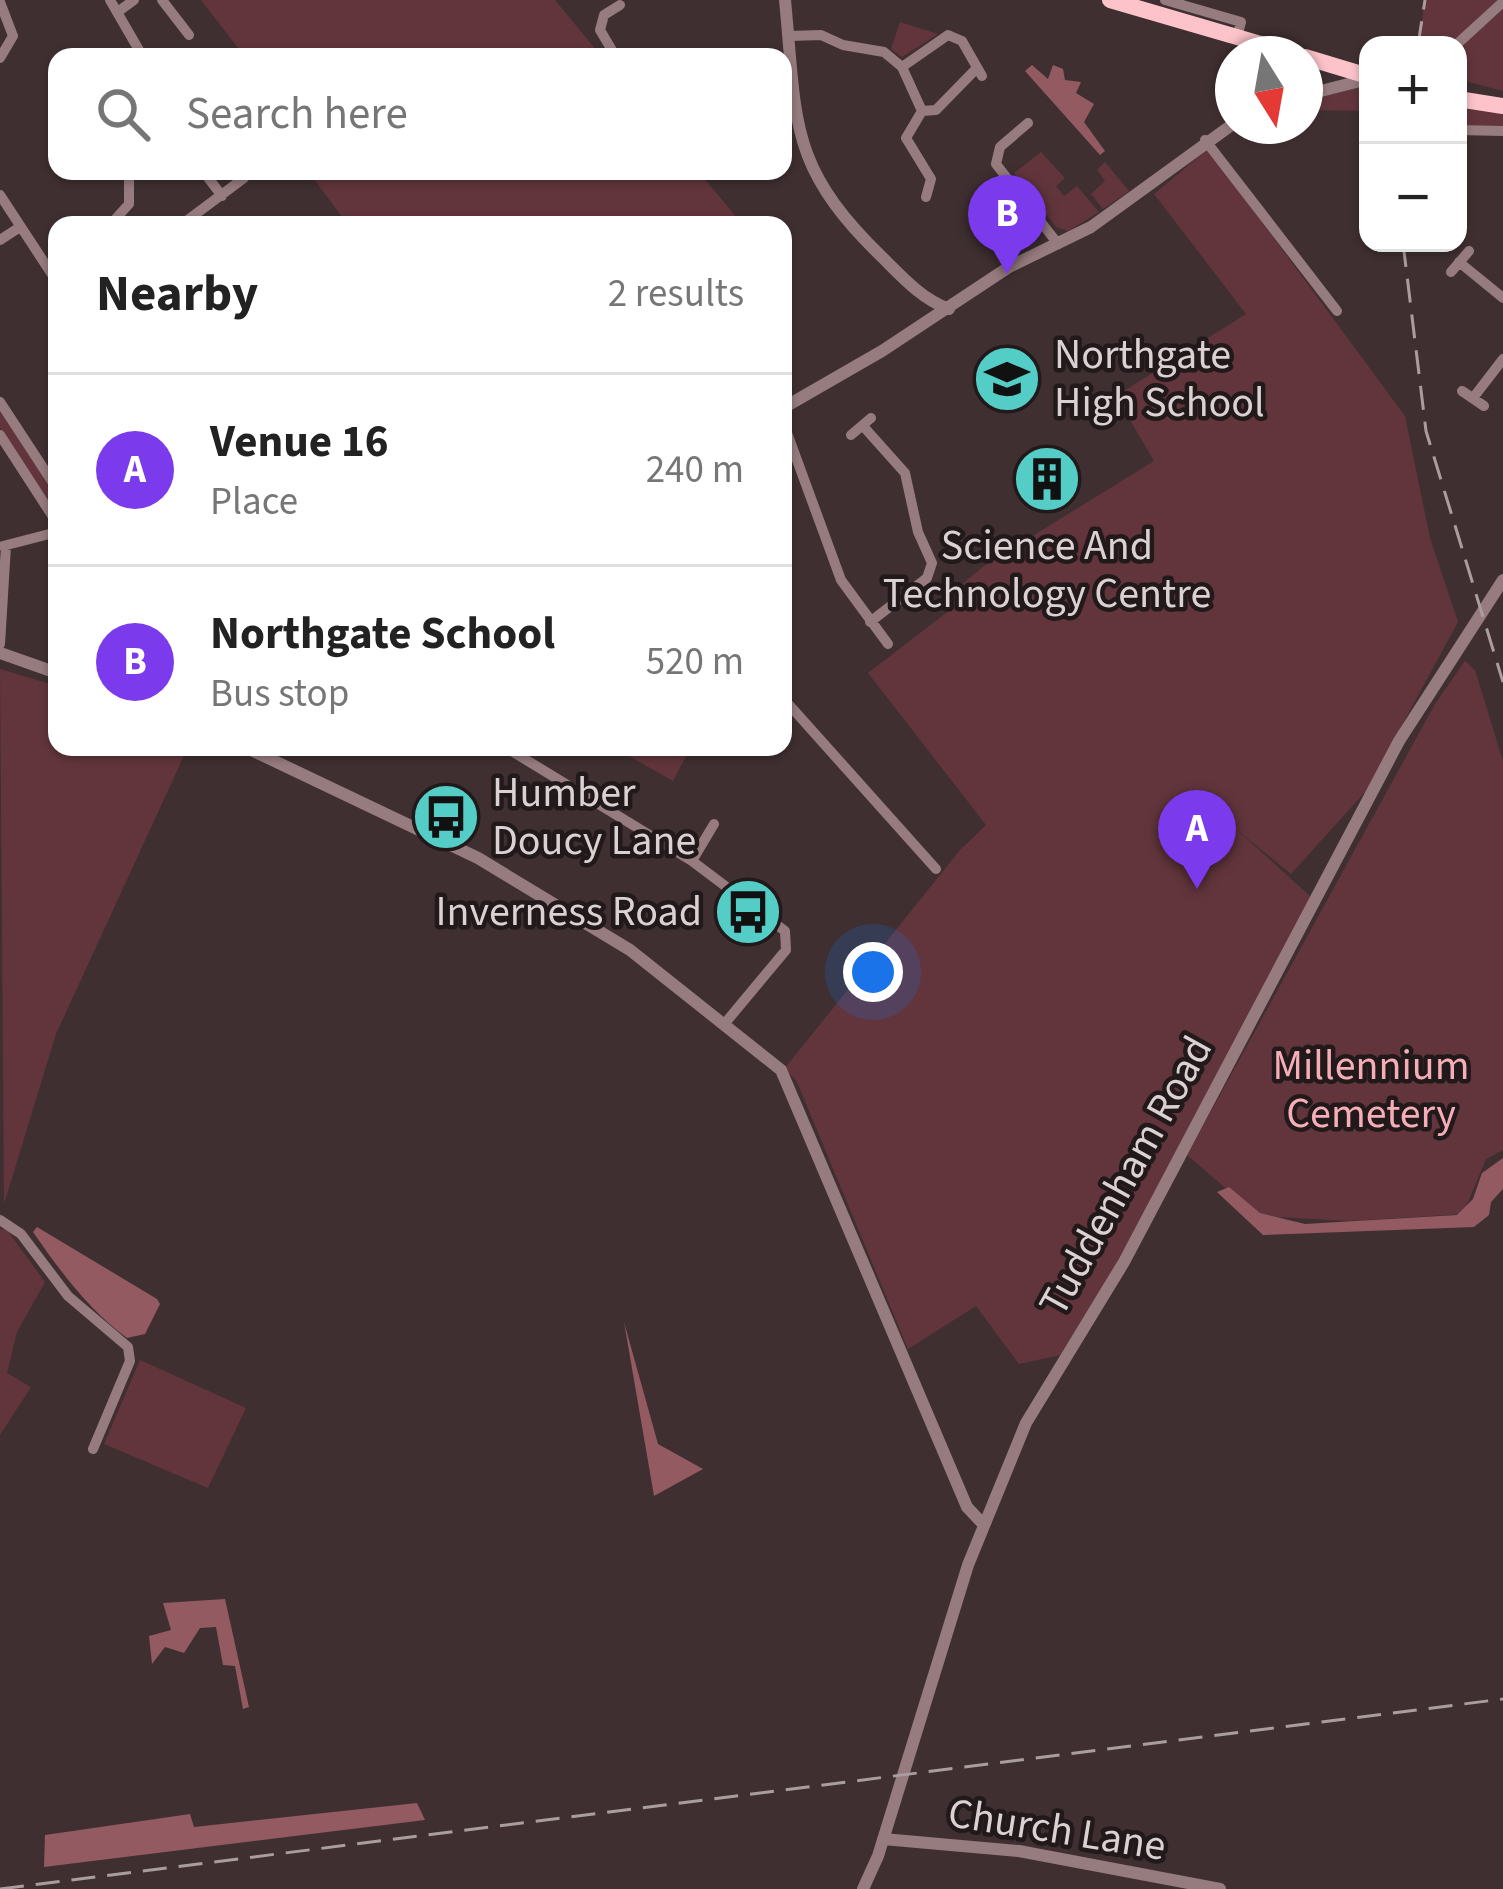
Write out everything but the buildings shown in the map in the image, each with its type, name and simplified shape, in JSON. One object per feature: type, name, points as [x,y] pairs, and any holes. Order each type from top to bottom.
[{"type":"main road","points":[[1110,0],[1223,36]]},
{"type":"main road","points":[[1323,63],[1359,74]]},
{"type":"main road","points":[[1467,101],[1503,106]]},
{"type":"street","points":[[110,0],[138,48]]},
{"type":"street","points":[[119,11],[134,0]]},
{"type":"street","points":[[162,0],[189,35]]},
{"type":"street","points":[[610,48],[600,31],[604,15],[619,2],[634,0]]},
{"type":"street","points":[[785,0],[789,48]]},
{"type":"street","points":[[1165,0],[1241,22],[1250,36]]},
{"type":"street","points":[[0,2],[13,36],[0,58]]},
{"type":"street","points":[[1466,36],[1503,2]]},
{"type":"street","points":[[789,36],[821,35],[849,46],[876,48],[902,67],[922,111]]},
{"type":"street","points":[[902,67],[948,35],[962,41],[979,73],[935,110],[922,111]]},
{"type":"street","points":[[1323,90],[1359,80]]},
{"type":"street","points":[[922,111],[906,142],[938,180],[926,197]]},
{"type":"street","points":[[792,119],[828,201],[918,291],[949,309]]},
{"type":"street","points":[[1028,123],[1000,147],[995,160],[1058,244]]},
{"type":"street","points":[[1467,130],[1503,131]]},
{"type":"street","points":[[792,403],[933,320],[1010,267],[1107,217],[1215,134]]},
{"type":"street","points":[[1205,140],[1337,311]]},
{"type":"street","points":[[118,216],[129,204],[129,180]]},
{"type":"street","points":[[210,180],[222,196]]},
{"type":"street","points":[[194,216],[242,180]]},
{"type":"street","points":[[0,195],[48,269]]},
{"type":"street","points":[[0,240],[20,227]]},
{"type":"street","points":[[1468,251],[1455,267],[1503,298]]},
{"type":"street","points":[[918,291],[933,320]]},
{"type":"street","points":[[1473,398],[1503,359]]},
{"type":"street","points":[[0,402],[48,475]]},
{"type":"street","points":[[851,435],[867,422],[905,473],[918,532],[932,562],[927,578],[870,622]]},
{"type":"street","points":[[0,435],[48,509]]},
{"type":"street","points":[[792,439],[836,570],[888,644]]},
{"type":"street","points":[[0,644],[3,546],[48,534]]},
{"type":"street","name":"Tuddenham Road","points":[[863,1889],[884,1839],[983,1524],[1041,1395],[1124,1262],[1290,942],[1443,669],[1499,585]]},
{"type":"street","points":[[0,653],[48,670]]},
{"type":"street","points":[[792,708],[936,869]]},
{"type":"street","points":[[264,756],[478,858],[630,950],[726,1022],[790,1083],[904,1367],[967,1507],[983,1524]]},
{"type":"street","points":[[520,756],[692,861],[784,931],[788,940],[726,1022]]},
{"type":"street","points":[[692,861],[714,824]]},
{"type":"street","points":[[0,1220],[21,1234],[68,1296],[128,1347],[130,1361],[93,1449]]},
{"type":"street","name":"Church Lane","points":[[884,1839],[1019,1851],[1220,1889]]},
{"type":"green space","points":[[201,0],[555,0],[595,48],[238,48]]},
{"type":"green space","points":[[1425,0],[1498,0],[1460,36],[1419,36]]},
{"type":"green space","points":[[1503,9],[1503,91],[1467,81],[1467,41]]},
{"type":"green space","points":[[900,22],[938,34],[902,57],[891,49]]},
{"type":"green space","points":[[1359,87],[1359,111],[1323,110],[1323,96]]},
{"type":"green space","points":[[1467,108],[1503,113],[1503,126],[1467,127]]},
{"type":"green space","points":[[1208,149],[1405,416],[1430,538],[1458,622],[1366,791],[1291,874],[1235,828],[1311,897],[1117,1263],[1060,1355],[1019,1364],[976,1306],[908,1349],[797,1082],[785,1068],[960,850],[986,825],[868,673],[950,610],[944,599],[984,566],[1154,461],[1116,396],[1246,314],[1154,194]]},
{"type":"green space","points":[[1041,152],[1065,178],[1056,186],[1064,196],[1077,186],[1099,212],[1068,231],[1056,227],[1014,173]]},
{"type":"green space","points":[[1105,162],[1129,191],[1103,209],[1091,194],[1105,181],[1097,170]]},
{"type":"green space","points":[[315,180],[706,180],[736,216],[341,216]]},
{"type":"green space","points":[[0,411],[48,483],[48,501],[0,428]]},
{"type":"green space","name":"Millennium Cemetery","points":[[1465,661],[1475,670],[1503,761],[1503,1150],[1486,1159],[1463,1214],[1350,1221],[1258,1216],[1187,1155],[1435,704]]},
{"type":"green space","points":[[0,669],[48,683],[48,756],[184,756],[56,1034],[4,1204]]},
{"type":"green space","points":[[629,756],[686,756],[673,781]]},
{"type":"green space","points":[[0,1229],[7,1230],[45,1282],[17,1332],[7,1373],[31,1387],[0,1435]]},
{"type":"green space","points":[[140,1360],[246,1408],[208,1488],[104,1444]]},
{"type":"shaded area","points":[[1032,65],[1048,79],[1053,65],[1063,69],[1065,80],[1081,82],[1076,93],[1094,104],[1084,122],[1105,151],[1100,155],[1025,71]]},
{"type":"shaded area","points":[[1503,1158],[1503,1189],[1491,1202],[1489,1215],[1474,1227],[1263,1235],[1217,1192],[1229,1187],[1260,1213],[1305,1224],[1457,1215],[1473,1199],[1482,1173]]},
{"type":"shaded area","points":[[37,1227],[157,1299],[160,1304],[145,1334],[127,1338],[100,1315],[43,1247],[33,1232]]},
{"type":"shaded area","points":[[624,1322],[658,1444],[703,1469],[654,1496]]},
{"type":"shaded area","points":[[225,1599],[249,1707],[243,1709],[235,1666],[223,1665],[216,1627],[200,1628],[184,1653],[165,1647],[152,1664],[149,1636],[171,1630],[163,1603]]},
{"type":"shaded area","points":[[417,1803],[425,1820],[44,1867],[45,1835],[190,1814],[194,1827]]},
{"type":"railway","points":[[1419,36],[1425,0]]},
{"type":"railway","points":[[1404,252],[1426,431],[1503,682]]},
{"type":"railway","points":[[0,1889],[1503,1699]]},
{"type":"place","name":"Northgate School","points":[[1007,274]]},
{"type":"place","name":"Northgate High School","points":[[1007,379]]},
{"type":"place","name":"Science And Technology Centre","points":[[1047,479]]},
{"type":"place","name":"Humber Doucy Lane","points":[[446,817]]},
{"type":"place","name":"Venue 16","points":[[1197,889]]},
{"type":"place","name":"Inverness Road","points":[[748,912]]}]
